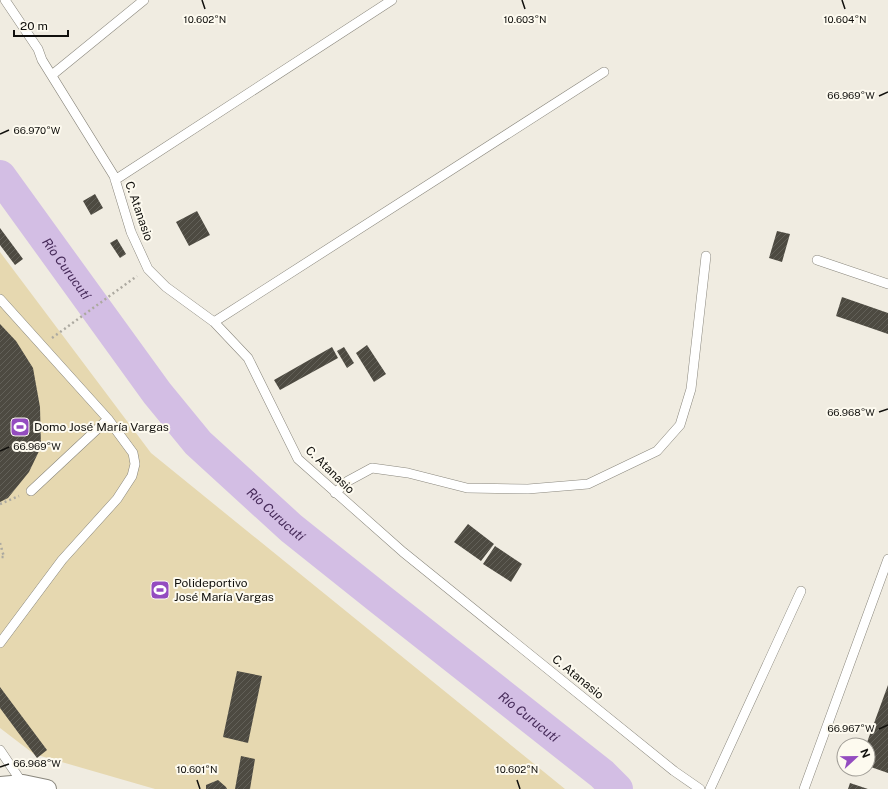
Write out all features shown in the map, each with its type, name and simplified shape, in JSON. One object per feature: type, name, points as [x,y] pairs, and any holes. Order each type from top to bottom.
[{"type":"street","points":[[0,786],[23,784],[47,789]]},
{"type":"lane","name":"C. Atanasio","points":[[5,0],[38,49],[42,60],[116,180],[132,232],[148,269],[166,287],[214,322],[248,358],[298,458],[335,493],[415,562],[668,766],[700,789]]},
{"type":"lane","points":[[52,75],[144,0]]},
{"type":"lane","points":[[116,180],[392,0]]},
{"type":"lane","points":[[214,322],[604,72]]},
{"type":"lane","points":[[335,493],[348,481],[372,468],[408,473],[467,488],[528,489],[588,484],[657,451],[680,425],[691,389],[706,256]]},
{"type":"lane","points":[[817,260],[888,284]]},
{"type":"lane","points":[[0,299],[108,419],[133,453],[135,464],[132,476],[117,499],[62,560],[0,643]]},
{"type":"lane","points":[[31,491],[108,419]]},
{"type":"lane","points":[[804,789],[888,559]]},
{"type":"lane","points":[[710,789],[801,591]]},
{"type":"lane","points":[[0,750],[23,784]]},
{"type":"path","points":[[42,345],[122,286],[148,269]]},
{"type":"path","points":[[0,504],[31,491]]},
{"type":"path","points":[[0,543],[4,557],[0,557]]},
{"type":"shaded area","name":"Polideportivo José María Vargas","points":[[0,252],[151,453],[565,789],[155,789],[34,754],[0,728]]},
{"type":"building","points":[[95,194],[103,208],[91,215],[83,201]]},
{"type":"building","points":[[197,211],[210,235],[189,246],[176,222]]},
{"type":"building","points":[[0,228],[23,259],[15,265],[0,245]]},
{"type":"building","points":[[777,231],[790,234],[782,262],[769,258]]},
{"type":"building","points":[[117,239],[126,254],[120,258],[110,243]]},
{"type":"building","points":[[842,297],[888,313],[888,334],[836,316]]},
{"type":"building","name":"Domo José María Vargas","points":[[0,324],[16,341],[33,368],[40,407],[41,447],[29,472],[8,498],[0,502]]},
{"type":"building","points":[[367,345],[386,374],[374,382],[356,353]]},
{"type":"building","points":[[332,347],[338,358],[280,390],[274,380]]},
{"type":"building","points":[[344,347],[354,363],[347,368],[337,351]]},
{"type":"building","points":[[468,524],[494,544],[481,561],[454,542]]},
{"type":"building","points":[[495,546],[522,564],[511,582],[483,564]]},
{"type":"building","points":[[237,671],[262,676],[248,743],[223,737]]},
{"type":"building","points":[[888,685],[888,773],[876,769],[876,737],[869,737]]},
{"type":"building","points":[[0,687],[47,750],[37,758],[0,708]]},
{"type":"building","points":[[241,756],[255,759],[250,789],[235,789]]},
{"type":"building","points":[[218,780],[227,789],[206,789],[206,785]]},
{"type":"building","points":[[850,783],[868,789],[848,789]]},
{"type":"waterway","name":"Río Curucutí","points":[[0,176],[157,393],[198,443],[291,528],[602,774],[617,789]]},
{"type":"place","name":"Domo José María Vargas","points":[[20,427]]},
{"type":"place","name":"Polideportivo José María Vargas","points":[[160,590]]}]
